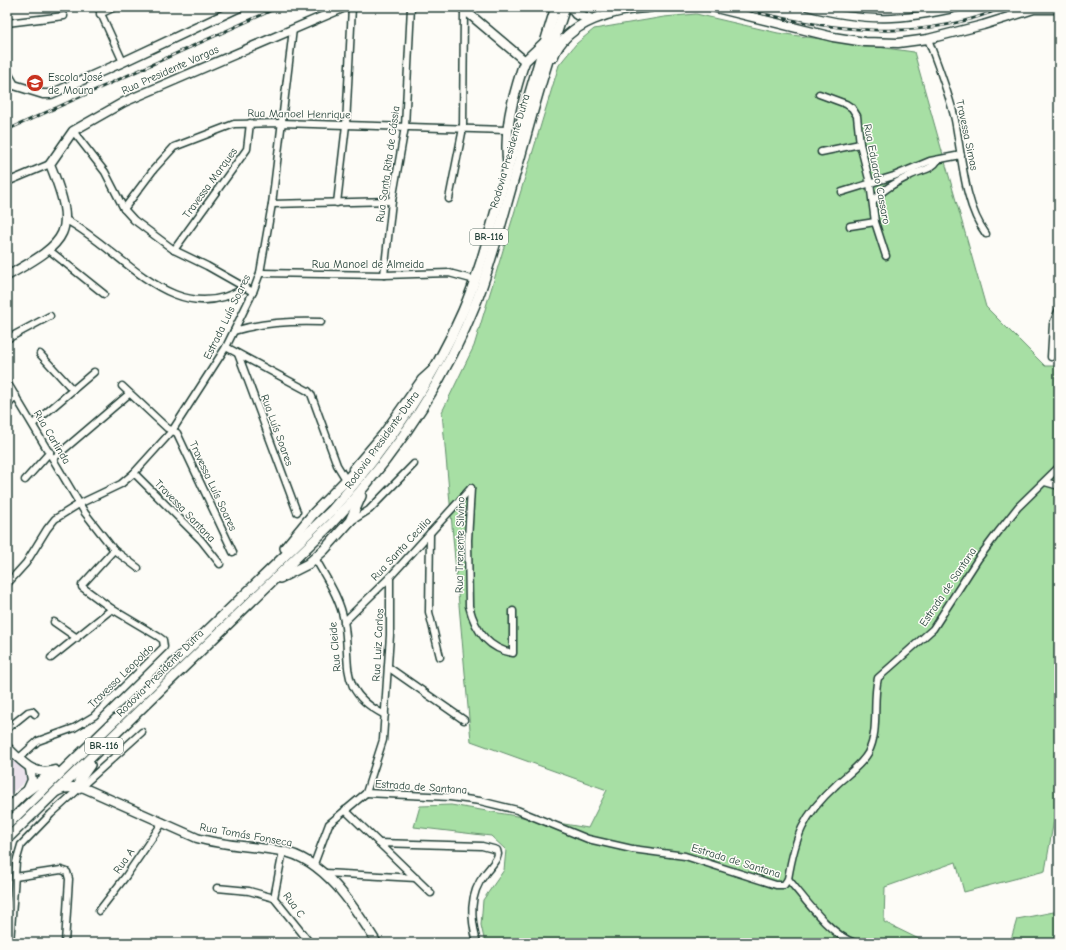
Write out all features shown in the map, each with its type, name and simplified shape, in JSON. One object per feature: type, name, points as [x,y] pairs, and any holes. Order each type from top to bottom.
[{"type":"highway","name":"Rodovia Presidente Dutra","points":[[7,825],[332,510],[359,480],[412,407],[435,367],[463,310],[475,280],[544,42],[556,7]]},
{"type":"highway","name":"Rodovia Presidente Dutra","points":[[7,839],[348,506],[369,482],[420,411],[438,382],[476,301],[512,188],[565,7]]},
{"type":"highway","points":[[571,7],[576,14],[591,19]]},
{"type":"highway","points":[[512,188],[555,53],[573,30],[591,19],[650,7]]},
{"type":"highway","points":[[508,168],[506,130],[510,109],[525,61],[544,42]]},
{"type":"highway","points":[[199,652],[243,614],[270,586],[283,576],[299,569],[315,558],[347,524],[351,519],[359,499],[413,426],[420,411]]},
{"type":"highway","points":[[206,631],[224,606],[280,554],[313,514],[345,481],[382,450]]},
{"type":"highway","points":[[7,810],[26,793],[88,745]]},
{"type":"highway","points":[[56,792],[64,788],[82,787],[79,781],[94,759],[96,753]]},
{"type":"main road","points":[[7,73],[11,87],[43,94],[51,94],[123,62],[228,10],[240,7]]},
{"type":"main road","points":[[293,29],[345,7]]},
{"type":"main road","points":[[712,7],[833,37],[865,42],[898,43],[928,39],[982,25],[1034,9],[1059,9]]},
{"type":"main road","points":[[464,8],[525,61]]},
{"type":"main road","name":"Rua Presidente Vargas","points":[[50,164],[73,131],[124,102],[293,29]]},
{"type":"main road","points":[[7,276],[50,250],[61,235],[66,220],[64,201],[50,164]]},
{"type":"main road","points":[[7,747],[30,769],[44,772],[58,769]]},
{"type":"main road","points":[[26,793],[32,780],[30,769]]},
{"type":"main road","name":"Rua Tomás Fonseca","points":[[82,787],[197,838],[210,842],[283,851],[314,864],[325,873],[364,923],[377,943]]},
{"type":"street","points":[[98,7],[123,62]]},
{"type":"street","points":[[100,14],[115,7]]},
{"type":"street","points":[[337,202],[346,125],[352,7]]},
{"type":"street","name":"Rua Santa Rita de Cássia","points":[[384,275],[392,201],[405,127],[412,7]]},
{"type":"street","points":[[807,7],[837,15],[877,19],[915,18],[961,7]]},
{"type":"street","points":[[449,199],[463,128],[464,8]]},
{"type":"street","points":[[7,23],[64,16]]},
{"type":"street","name":"Estrada Luís Soares","points":[[7,584],[26,563],[55,519],[79,504],[121,484],[134,473],[172,431],[226,347],[253,292],[260,273],[272,204],[293,29]]},
{"type":"street","name":"Travessa Simas","points":[[928,39],[944,84],[954,119],[974,212],[986,234]]},
{"type":"street","name":"Rua Eduardo Cassaro","points":[[818,94],[852,108],[856,116],[860,144],[870,183],[874,222],[886,256]]},
{"type":"street","name":"Rua Manoel Henrique","points":[[124,209],[140,186],[174,147],[221,128],[250,122],[506,130]]},
{"type":"street","name":"Travessa Marques","points":[[174,250],[247,149],[250,122]]},
{"type":"street","points":[[73,131],[105,172],[124,209],[139,225],[174,250],[207,266],[253,292]]},
{"type":"street","points":[[821,152],[860,144]]},
{"type":"street","points":[[842,192],[894,176],[938,160],[961,154]]},
{"type":"street","points":[[873,202],[885,190],[912,174],[927,170],[938,160]]},
{"type":"street","points":[[7,182],[50,164]]},
{"type":"street","points":[[272,204],[392,201]]},
{"type":"street","points":[[66,220],[90,233],[145,279],[168,291],[197,300],[207,301],[230,295],[244,288]]},
{"type":"street","points":[[850,226],[874,222]]},
{"type":"street","points":[[50,250],[104,294]]},
{"type":"street","name":"Rua Manoel de Almeida","points":[[260,273],[384,275],[449,273],[475,280]]},
{"type":"street","points":[[1050,356],[1053,324],[1059,309]]},
{"type":"street","points":[[7,339],[50,316]]},
{"type":"street","points":[[234,331],[246,327],[294,321],[321,322]]},
{"type":"street","points":[[226,347],[308,390],[311,394],[337,465],[345,481],[382,434],[421,379],[435,367]]},
{"type":"street","points":[[40,354],[73,390]]},
{"type":"street","name":"Rua Luís Soares","points":[[238,354],[297,512]]},
{"type":"street","points":[[33,424],[94,372]]},
{"type":"street","name":"Rua Carlinda","points":[[7,382],[54,458],[79,504],[114,550],[138,568]]},
{"type":"street","name":"Travessa Luís Soares","points":[[122,386],[129,394],[176,434],[188,454],[233,552]]},
{"type":"street","points":[[54,458],[129,394]]},
{"type":"street","points":[[7,406],[16,396]]},
{"type":"street","points":[[25,480],[50,452]]},
{"type":"street","points":[[347,524],[369,510],[414,464]]},
{"type":"street","points":[[1059,468],[1059,478]]},
{"type":"street","name":"Estrada de Santana","points":[[366,793],[450,797],[480,801],[517,810],[588,839],[632,849],[685,856],[776,885],[784,886],[788,879],[799,831],[810,813],[836,785],[862,762],[868,753],[875,724],[878,678],[933,629],[978,560],[999,531],[1018,507],[1059,468]]},
{"type":"street","name":"Travessa Santana","points":[[134,473],[201,540],[220,564]]},
{"type":"street","points":[[1045,482],[1059,486]]},
{"type":"street","name":"Rua Santa Cecilia","points":[[344,622],[390,576],[471,488]]},
{"type":"street","name":"Rua Trenente Silvino","points":[[471,488],[468,540],[469,606],[476,625],[488,642],[501,651],[513,653],[513,611]]},
{"type":"street","points":[[430,533],[429,612],[440,657]]},
{"type":"street","points":[[51,658],[112,610],[82,587],[82,585],[114,550]]},
{"type":"street","name":"Rua Cleide","points":[[315,558],[335,594],[344,622],[346,667],[349,680],[355,691],[366,703],[384,715]]},
{"type":"street","name":"Rua Luiz Carlos","points":[[384,715],[388,667],[390,576]]},
{"type":"street","name":"Travessa Leopoldo","points":[[19,758],[38,741],[74,728],[94,716],[162,651],[164,644],[159,637],[112,610]]},
{"type":"street","points":[[54,622],[77,638]]},
{"type":"street","points":[[388,667],[464,720]]},
{"type":"street","points":[[7,729],[28,712],[35,714]]},
{"type":"street","points":[[314,864],[328,824],[366,793],[382,749],[384,715]]},
{"type":"street","points":[[10,943],[16,857],[22,843],[51,814],[142,732]]},
{"type":"street","points":[[345,810],[431,893]]},
{"type":"street","name":"Rua A","points":[[99,911],[126,876],[163,822]]},
{"type":"street","points":[[379,843],[482,846],[497,850],[497,858],[479,883],[472,906],[472,917],[478,943]]},
{"type":"street","name":"Rua C","points":[[283,851],[274,898],[310,943]]},
{"type":"street","points":[[14,877],[61,870],[67,872],[69,879],[64,943]]},
{"type":"street","points":[[325,873],[416,878]]},
{"type":"street","points":[[788,879],[831,927],[846,939],[855,943]]},
{"type":"street","points":[[217,888],[249,891],[274,898]]},
{"type":"shaded area","points":[[7,753],[30,777],[10,795],[7,793]]},
{"type":"green space","points":[[696,14],[778,33],[914,52],[986,307],[1045,366],[1059,366],[1059,462],[1053,468],[1059,475],[1059,791],[1045,871],[964,892],[956,862],[885,887],[884,922],[927,943],[485,943],[481,925],[483,900],[504,870],[506,850],[491,836],[414,827],[420,806],[451,805],[588,828],[607,790],[471,741],[442,412],[474,346],[559,65],[576,44],[594,29],[664,17]]},
{"type":"green space","points":[[1059,911],[1059,943],[1010,943],[1017,919]]},
{"type":"railway","points":[[7,130],[279,7]]},
{"type":"railway","points":[[736,7],[803,22],[871,30],[905,30],[938,26],[972,19],[1004,7]]},
{"type":"place","name":"Escola José de Moura","points":[[35,83]]}]
